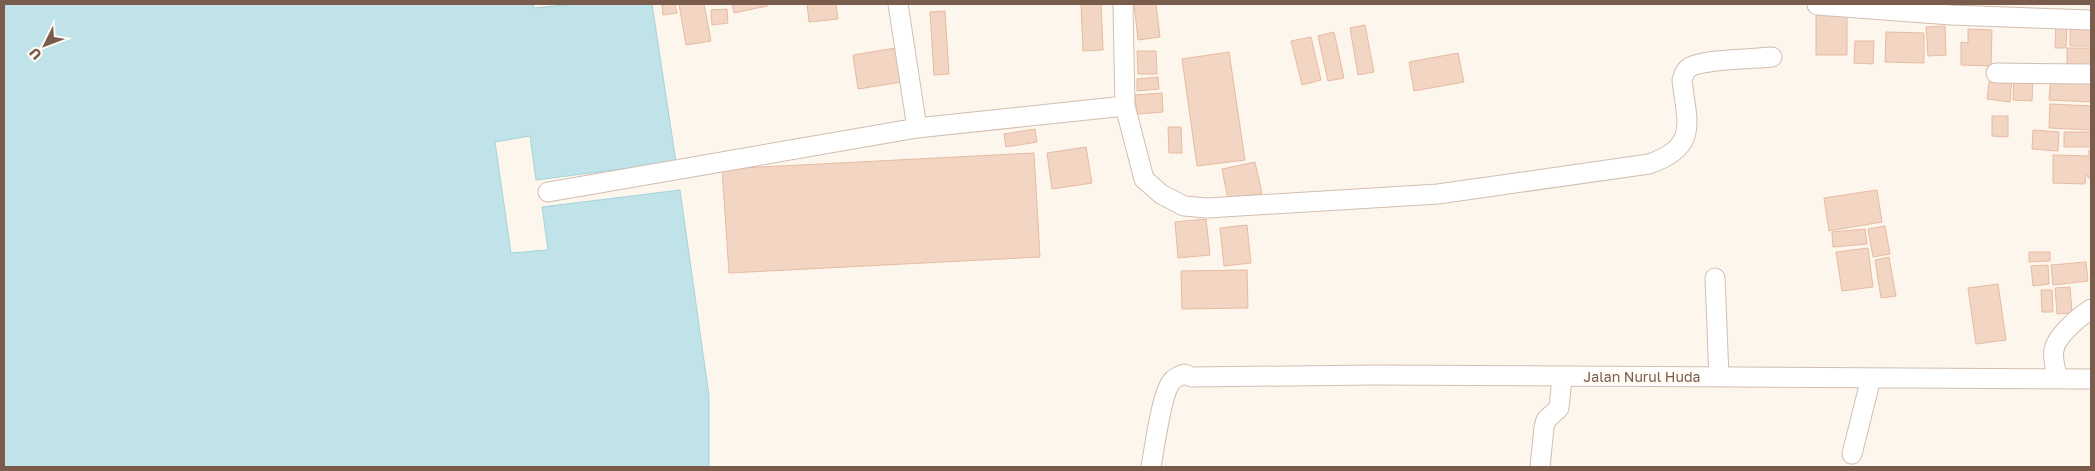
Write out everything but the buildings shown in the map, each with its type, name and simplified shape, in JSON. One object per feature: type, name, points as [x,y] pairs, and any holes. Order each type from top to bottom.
[{"type":"street","points":[[898,4],[917,128]]},
{"type":"street","points":[[1122,4],[1125,106],[1144,179],[1161,194],[1184,206],[1207,208],[1438,194],[1650,164],[1665,159],[1676,152],[1684,142],[1687,131],[1682,80],[1684,73],[1691,67],[1704,63],[1772,57]]},
{"type":"street","points":[[1817,5],[1951,15],[2091,20]]},
{"type":"street","points":[[1996,73],[2091,74]]},
{"type":"street","points":[[548,192],[917,128],[1125,106]]},
{"type":"street","points":[[1715,278],[1718,378]]},
{"type":"street","points":[[2056,378],[2054,349],[2057,343],[2069,328],[2091,309]]},
{"type":"street","name":"Jalan Nurul Huda","points":[[1151,467],[1158,424],[1168,388],[1172,380],[1184,374],[1192,377],[1374,375],[2091,379]]},
{"type":"street","points":[[1540,467],[1544,427],[1546,420],[1559,408],[1562,377]]},
{"type":"street","points":[[1852,454],[1871,378]]},
{"type":"water","points":[[4,4],[533,4],[534,8],[575,4],[652,4],[676,162],[536,180],[530,136],[495,142],[511,253],[548,250],[542,207],[680,190],[709,396],[709,467],[4,467]]}]
